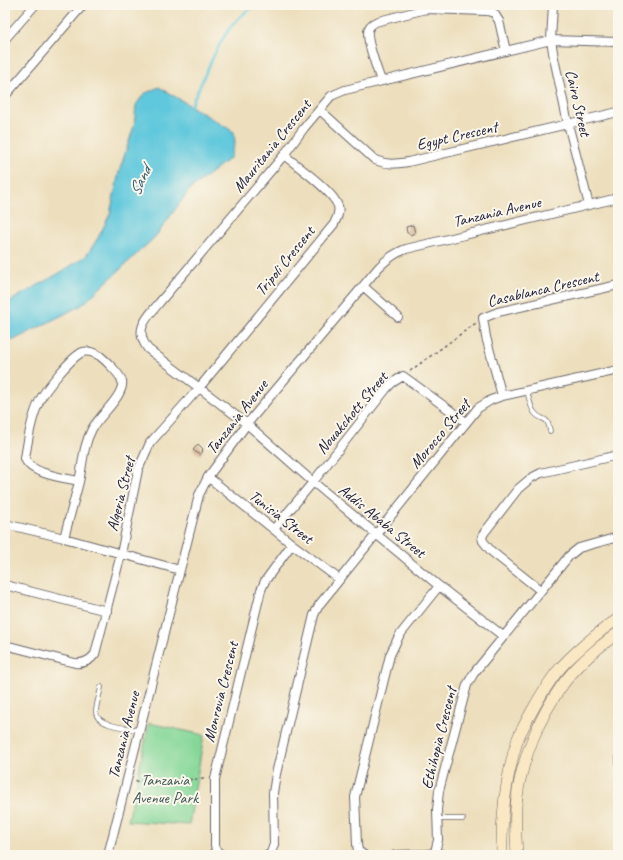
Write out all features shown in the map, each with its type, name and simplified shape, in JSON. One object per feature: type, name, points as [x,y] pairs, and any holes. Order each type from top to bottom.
[{"type":"street","points":[[5,39],[35,5]]},
{"type":"street","points":[[5,96],[82,5]]},
{"type":"street","name":"Cairo Street","points":[[553,5],[552,40],[554,58],[568,124],[589,205]]},
{"type":"street","points":[[381,81],[368,36],[369,27],[379,21],[426,9],[486,11],[494,13],[499,22],[506,51]]},
{"type":"street","name":"Mauritania Crescent","points":[[247,424],[148,349],[143,342],[141,329],[144,321],[284,155],[331,96],[345,90],[552,40],[618,42]]},
{"type":"street","name":"Egypt Crescent","points":[[320,110],[375,160],[384,164],[392,165],[618,112]]},
{"type":"street","name":"Tripoli Crescent","points":[[199,388],[334,224],[337,218],[338,207],[330,194],[284,155]]},
{"type":"street","name":"Tanzania Avenue","points":[[108,855],[199,495],[208,476],[247,424],[387,259],[406,249],[618,198]]},
{"type":"street","name":"Casablanca Crescent","points":[[502,396],[486,337],[483,318],[498,312],[618,285]]},
{"type":"street","points":[[363,286],[398,317]]},
{"type":"street","points":[[64,538],[79,481],[84,449],[88,436],[118,395],[122,385],[122,381],[118,374],[102,358],[89,351],[83,351],[78,354],[67,365],[39,403],[25,458],[29,466],[36,470],[79,481]]},
{"type":"street","name":"Morocco Street","points":[[339,579],[478,408],[491,400],[502,396],[618,370]]},
{"type":"street","name":"Nouakchott Street","points":[[274,529],[392,382],[403,376],[466,422]]},
{"type":"street","name":"Algeria Street","points":[[5,645],[76,663],[85,662],[92,658],[95,654],[107,611],[121,554],[138,470],[150,443],[199,388]]},
{"type":"street","name":"Addis Ababa Street","points":[[247,424],[313,482],[439,586],[503,636]]},
{"type":"street","points":[[540,590],[488,548],[483,541],[482,537],[484,533],[518,489],[531,478],[541,473],[618,455]]},
{"type":"street","name":"Tunisia Street","points":[[208,476],[292,544],[339,579]]},
{"type":"street","points":[[5,524],[64,538],[180,570]]},
{"type":"street","name":"Ethihopia Crescent","points":[[435,852],[438,840],[437,819],[439,791],[466,685],[503,636],[569,556],[579,548],[618,538]]},
{"type":"street","name":"Monrovia Crescent","points":[[222,855],[216,850],[215,845],[214,779],[261,590],[265,581],[292,544]]},
{"type":"street","points":[[268,855],[271,853],[274,844],[273,793],[276,774],[314,616],[319,605],[339,579]]},
{"type":"street","points":[[5,585],[107,611]]},
{"type":"street","points":[[364,855],[358,851],[355,797],[390,656],[399,636],[439,586]]},
{"type":"street","points":[[502,855],[502,832],[506,792],[512,760],[523,726],[557,672],[600,632],[618,619]]},
{"type":"street","points":[[517,855],[515,825],[516,798],[525,761],[534,737],[561,687],[574,671],[598,647],[618,633]]},
{"type":"street","points":[[395,855],[429,854],[435,852],[444,855]]},
{"type":"lane","points":[[527,390],[533,410],[536,415],[548,422],[550,431]]},
{"type":"lane","points":[[102,687],[96,712],[99,719],[106,723],[140,730]]},
{"type":"lane","points":[[618,731],[618,826]]},
{"type":"lane","points":[[437,819],[463,819]]},
{"type":"path","points":[[403,376],[483,318]]},
{"type":"path","points":[[127,781],[214,779]]},
{"type":"green space","name":"Tanzania Avenue Park","points":[[149,723],[204,735],[189,825],[128,821]]},
{"type":"water","points":[[159,87],[234,132],[235,143],[230,158],[190,189],[156,236],[82,305],[14,340],[5,339],[5,304],[86,256],[98,238],[110,214],[119,172],[134,126],[136,105],[144,94]]},
{"type":"building","points":[[413,225],[415,233],[410,235],[407,233],[406,227]]},
{"type":"building","points":[[198,444],[203,449],[200,455],[193,450]]},
{"type":"waterway","name":"Sand","points":[[189,109],[216,50],[225,36],[234,23],[245,12],[258,5]]}]
